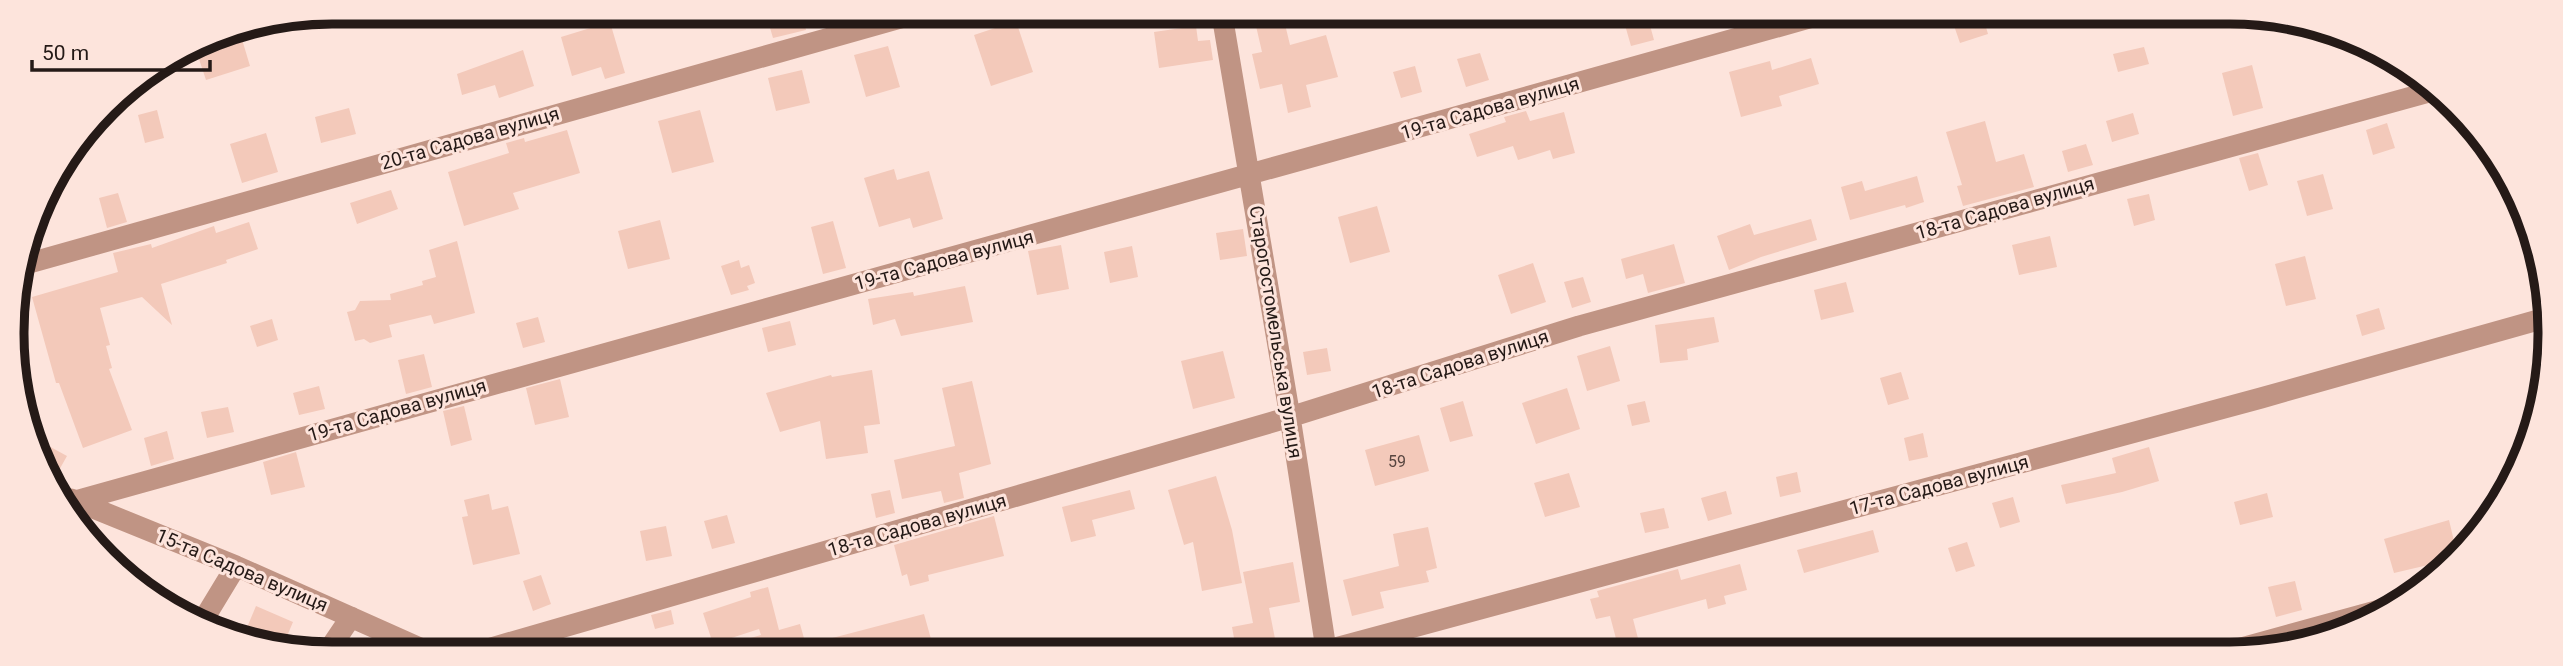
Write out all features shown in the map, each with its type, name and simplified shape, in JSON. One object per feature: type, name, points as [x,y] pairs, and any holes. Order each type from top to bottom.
[{"type":"street","name":"20-та Садова вулиця","points":[[33,262],[879,24]]},
{"type":"street","name":"Старогостомельська вулиця","points":[[1225,24],[1325,642]]},
{"type":"street","name":"19-та Садова вулиця","points":[[72,497],[1250,176],[1788,24]]},
{"type":"street","name":"18-та Садова вулиця","points":[[512,642],[1290,417],[1579,326],[2424,93]]},
{"type":"street","name":"17-та Садова вулиця","points":[[1358,642],[2261,398],[2538,320]]},
{"type":"street","name":"15-та Садова вулиця","points":[[74,500],[236,566],[407,642]]},
{"type":"street","points":[[207,614],[236,566]]},
{"type":"street","points":[[334,642],[351,617]]},
{"type":"street","points":[[2278,638],[2342,620]]},
{"type":"building","points":[[611,24],[625,73],[605,79],[601,67],[572,76],[561,37]]},
{"type":"building","points":[[769,24],[804,24],[806,30],[773,38]]},
{"type":"building","points":[[1007,24],[1017,24],[1033,72],[991,86],[974,35]]},
{"type":"building","points":[[1285,24],[1290,45],[1326,35],[1338,77],[1306,85],[1311,107],[1288,113],[1282,84],[1260,89],[1252,54],[1262,52],[1256,26]]},
{"type":"building","points":[[1650,24],[1654,40],[1631,46],[1625,25]]},
{"type":"building","points":[[1953,24],[1985,24],[1988,34],[1960,43]]},
{"type":"building","points":[[1196,26],[1198,41],[1210,40],[1213,60],[1159,68],[1154,32]]},
{"type":"building","points":[[242,39],[250,66],[206,80],[198,56]]},
{"type":"building","points":[[888,46],[900,87],[866,97],[854,55]]},
{"type":"building","points":[[2144,47],[2149,64],[2118,72],[2113,54]]},
{"type":"building","points":[[523,50],[534,86],[499,98],[495,85],[462,95],[457,74]]},
{"type":"building","points":[[1480,53],[1489,80],[1466,87],[1457,59]]},
{"type":"building","points":[[1811,58],[1819,84],[1779,96],[1782,106],[1741,117],[1729,72],[1770,61],[1772,70]]},
{"type":"building","points":[[2252,65],[2263,108],[2233,116],[2222,73]]},
{"type":"building","points":[[1415,66],[1422,92],[1401,98],[1393,72]]},
{"type":"building","points":[[802,70],[810,103],[776,111],[768,78]]},
{"type":"building","points":[[349,108],[356,134],[321,143],[315,117]]},
{"type":"building","points":[[157,110],[164,138],[145,143],[138,115]]},
{"type":"building","points":[[700,110],[714,162],[672,173],[658,121]]},
{"type":"building","points":[[1526,111],[1530,121],[1564,112],[1575,153],[1553,159],[1550,150],[1518,160],[1513,146],[1477,157],[1469,134],[1506,122],[1504,117]]},
{"type":"building","points":[[2133,113],[2139,134],[2112,142],[2106,121]]},
{"type":"building","points":[[1985,121],[1996,162],[2024,154],[2034,187],[1963,206],[1957,186],[1962,185],[1946,132]]},
{"type":"building","points":[[2387,123],[2395,148],[2373,155],[2366,130]]},
{"type":"building","points":[[567,130],[580,173],[513,193],[519,209],[464,226],[448,172],[509,153],[506,143],[524,138],[525,142]]},
{"type":"building","points":[[266,133],[278,172],[242,183],[230,144]]},
{"type":"building","points":[[2086,144],[2093,165],[2068,172],[2062,151]]},
{"type":"building","points":[[2258,153],[2268,185],[2249,191],[2239,158]]},
{"type":"building","points":[[894,169],[897,180],[929,171],[943,219],[913,228],[910,218],[879,227],[864,178]]},
{"type":"building","points":[[2323,174],[2333,209],[2307,216],[2297,181]]},
{"type":"building","points":[[1917,176],[1924,202],[1850,220],[1841,187],[1862,181],[1865,191]]},
{"type":"building","points":[[391,190],[398,209],[357,224],[350,203]]},
{"type":"building","points":[[118,193],[127,222],[107,228],[99,198]]},
{"type":"building","points":[[2149,194],[2155,220],[2134,226],[2127,199]]},
{"type":"building","points":[[1377,206],[1390,252],[1350,263],[1338,217]]},
{"type":"building","points":[[1811,219],[1817,240],[1729,270],[1717,236],[1750,224],[1754,235]]},
{"type":"building","points":[[660,220],[670,259],[628,269],[618,231]]},
{"type":"building","points":[[833,221],[846,268],[823,274],[811,227]]},
{"type":"building","points":[[249,222],[258,249],[226,260],[227,263],[161,284],[172,325],[142,297],[100,308],[110,345],[106,346],[112,368],[109,369],[132,430],[83,448],[59,383],[56,383],[32,297],[118,272],[113,253],[151,244],[152,248],[214,226],[216,233]]},
{"type":"building","points":[[1243,229],[1247,256],[1220,260],[1216,233]]},
{"type":"building","points":[[2050,236],[2057,267],[2019,275],[2012,245]]},
{"type":"building","points":[[457,241],[475,313],[434,324],[431,315],[389,325],[392,337],[370,343],[364,339],[355,341],[347,312],[355,310],[360,301],[391,300],[390,294],[423,285],[422,281],[436,277],[429,250]]},
{"type":"building","points":[[1674,244],[1685,283],[1648,293],[1643,274],[1626,279],[1621,259]]},
{"type":"building","points":[[1061,245],[1069,289],[1037,295],[1028,251]]},
{"type":"building","points":[[1132,246],[1138,277],[1110,283],[1104,252]]},
{"type":"building","points":[[2305,256],[2316,299],[2286,306],[2275,264]]},
{"type":"building","points":[[739,260],[741,268],[749,265],[755,283],[747,286],[749,290],[731,295],[721,266]]},
{"type":"building","points":[[1533,263],[1546,302],[1511,314],[1498,275]]},
{"type":"building","points":[[1583,277],[1591,302],[1572,308],[1564,282]]},
{"type":"building","points":[[1846,282],[1854,312],[1821,320],[1814,290]]},
{"type":"building","points":[[965,286],[973,322],[901,336],[895,319],[873,325],[868,299],[913,292],[914,296]]},
{"type":"building","points":[[2379,308],[2385,329],[2362,336],[2356,315]]},
{"type":"building","points":[[538,317],[545,342],[523,348],[516,323]]},
{"type":"building","points":[[1714,317],[1719,342],[1687,349],[1688,360],[1660,363],[1655,325]]},
{"type":"building","points":[[272,319],[278,340],[257,347],[250,326]]},
{"type":"building","points":[[790,321],[796,345],[768,352],[762,328]]},
{"type":"building","points":[[1610,346],[1620,381],[1587,391],[1577,356]]},
{"type":"building","points":[[1327,348],[1331,371],[1307,375],[1303,352]]},
{"type":"building","points":[[1223,351],[1235,398],[1193,409],[1181,361]]},
{"type":"building","points":[[424,354],[432,387],[406,394],[398,360]]},
{"type":"building","points":[[872,370],[880,424],[864,426],[868,453],[826,459],[820,421],[780,432],[766,393],[831,375],[832,377]]},
{"type":"building","points":[[1901,372],[1909,399],[1888,405],[1880,378]]},
{"type":"building","points":[[560,379],[569,417],[535,425],[526,388]]},
{"type":"building","points":[[972,381],[991,464],[959,473],[964,498],[944,503],[941,491],[902,499],[894,460],[955,446],[942,388]]},
{"type":"building","points":[[319,386],[325,409],[299,415],[293,393]]},
{"type":"building","points":[[1567,388],[1580,429],[1536,444],[1522,403]]},
{"type":"building","points":[[1463,401],[1473,436],[1450,442],[1440,408]]},
{"type":"building","points":[[1645,401],[1650,422],[1632,426],[1627,405]]},
{"type":"building","points":[[464,406],[472,440],[451,446],[443,411]]},
{"type":"building","points":[[228,407],[234,432],[207,438],[201,412]]},
{"type":"building","points":[[167,431],[174,459],[151,466],[144,438]]},
{"type":"building","points":[[1923,433],[1928,457],[1909,461],[1904,438]]},
{"type":"building","points":[[1419,435],[1429,471],[1375,486],[1365,450]]},
{"type":"building","points":[[46,444],[67,456],[58,472]]},
{"type":"building","points":[[2149,447],[2159,481],[2066,504],[2061,485],[2116,473],[2112,458]]},
{"type":"building","points":[[296,452],[305,487],[271,495],[263,462]]},
{"type":"building","points":[[1797,472],[1801,492],[1780,497],[1776,477]]},
{"type":"building","points":[[1569,473],[1580,507],[1545,517],[1534,483]]},
{"type":"building","points":[[1216,476],[1232,530],[1242,583],[1202,591],[1193,542],[1184,545],[1168,490]]},
{"type":"building","points":[[890,490],[895,513],[876,518],[871,494]]},
{"type":"building","points":[[1130,490],[1135,509],[1092,520],[1096,536],[1071,542],[1062,507]]},
{"type":"building","points":[[1726,491],[1732,514],[1708,521],[1701,498]]},
{"type":"building","points":[[2267,493],[2273,517],[2240,525],[2234,502]]},
{"type":"building","points":[[489,494],[492,510],[508,506],[520,554],[473,565],[462,517],[468,516],[464,500]]},
{"type":"building","points":[[2013,497],[2020,522],[2000,528],[1992,503]]},
{"type":"building","points":[[1664,508],[1669,528],[1645,533],[1640,513]]},
{"type":"building","points":[[727,515],[735,543],[712,549],[704,521]]},
{"type":"building","points":[[994,516],[1004,556],[928,575],[929,581],[910,586],[907,574],[902,576],[894,545]]},
{"type":"building","points":[[2449,520],[2455,544],[2435,563],[2394,573],[2384,539]]},
{"type":"building","points":[[666,526],[672,556],[646,561],[640,531]]},
{"type":"building","points":[[1428,527],[1437,568],[1426,571],[1429,582],[1380,592],[1384,608],[1352,616],[1343,580],[1399,566],[1393,534]]},
{"type":"building","points":[[1873,530],[1879,552],[1804,573],[1797,550]]},
{"type":"building","points":[[1967,542],[1975,566],[1956,572],[1948,548]]},
{"type":"building","points":[[1293,562],[1300,602],[1269,608],[1276,642],[1235,642],[1232,627],[1253,623],[1243,572]]},
{"type":"building","points":[[1740,564],[1747,590],[1724,596],[1726,604],[1708,609],[1706,599],[1633,619],[1639,642],[1617,642],[1610,616],[1596,619],[1590,599],[1599,597],[1597,591],[1678,569],[1681,580]]},
{"type":"building","points":[[541,575],[551,604],[533,611],[523,581]]},
{"type":"building","points":[[2295,581],[2302,610],[2276,617],[2268,587]]},
{"type":"building","points":[[768,587],[779,630],[800,624],[805,642],[736,642],[761,635],[759,629],[712,642],[703,613],[751,597],[750,592]]},
{"type":"building","points":[[256,606],[293,622],[286,638],[246,629]]},
{"type":"building","points":[[671,610],[674,624],[655,629],[651,615]]},
{"type":"building","points":[[924,614],[931,639],[920,642],[817,642]]}]
